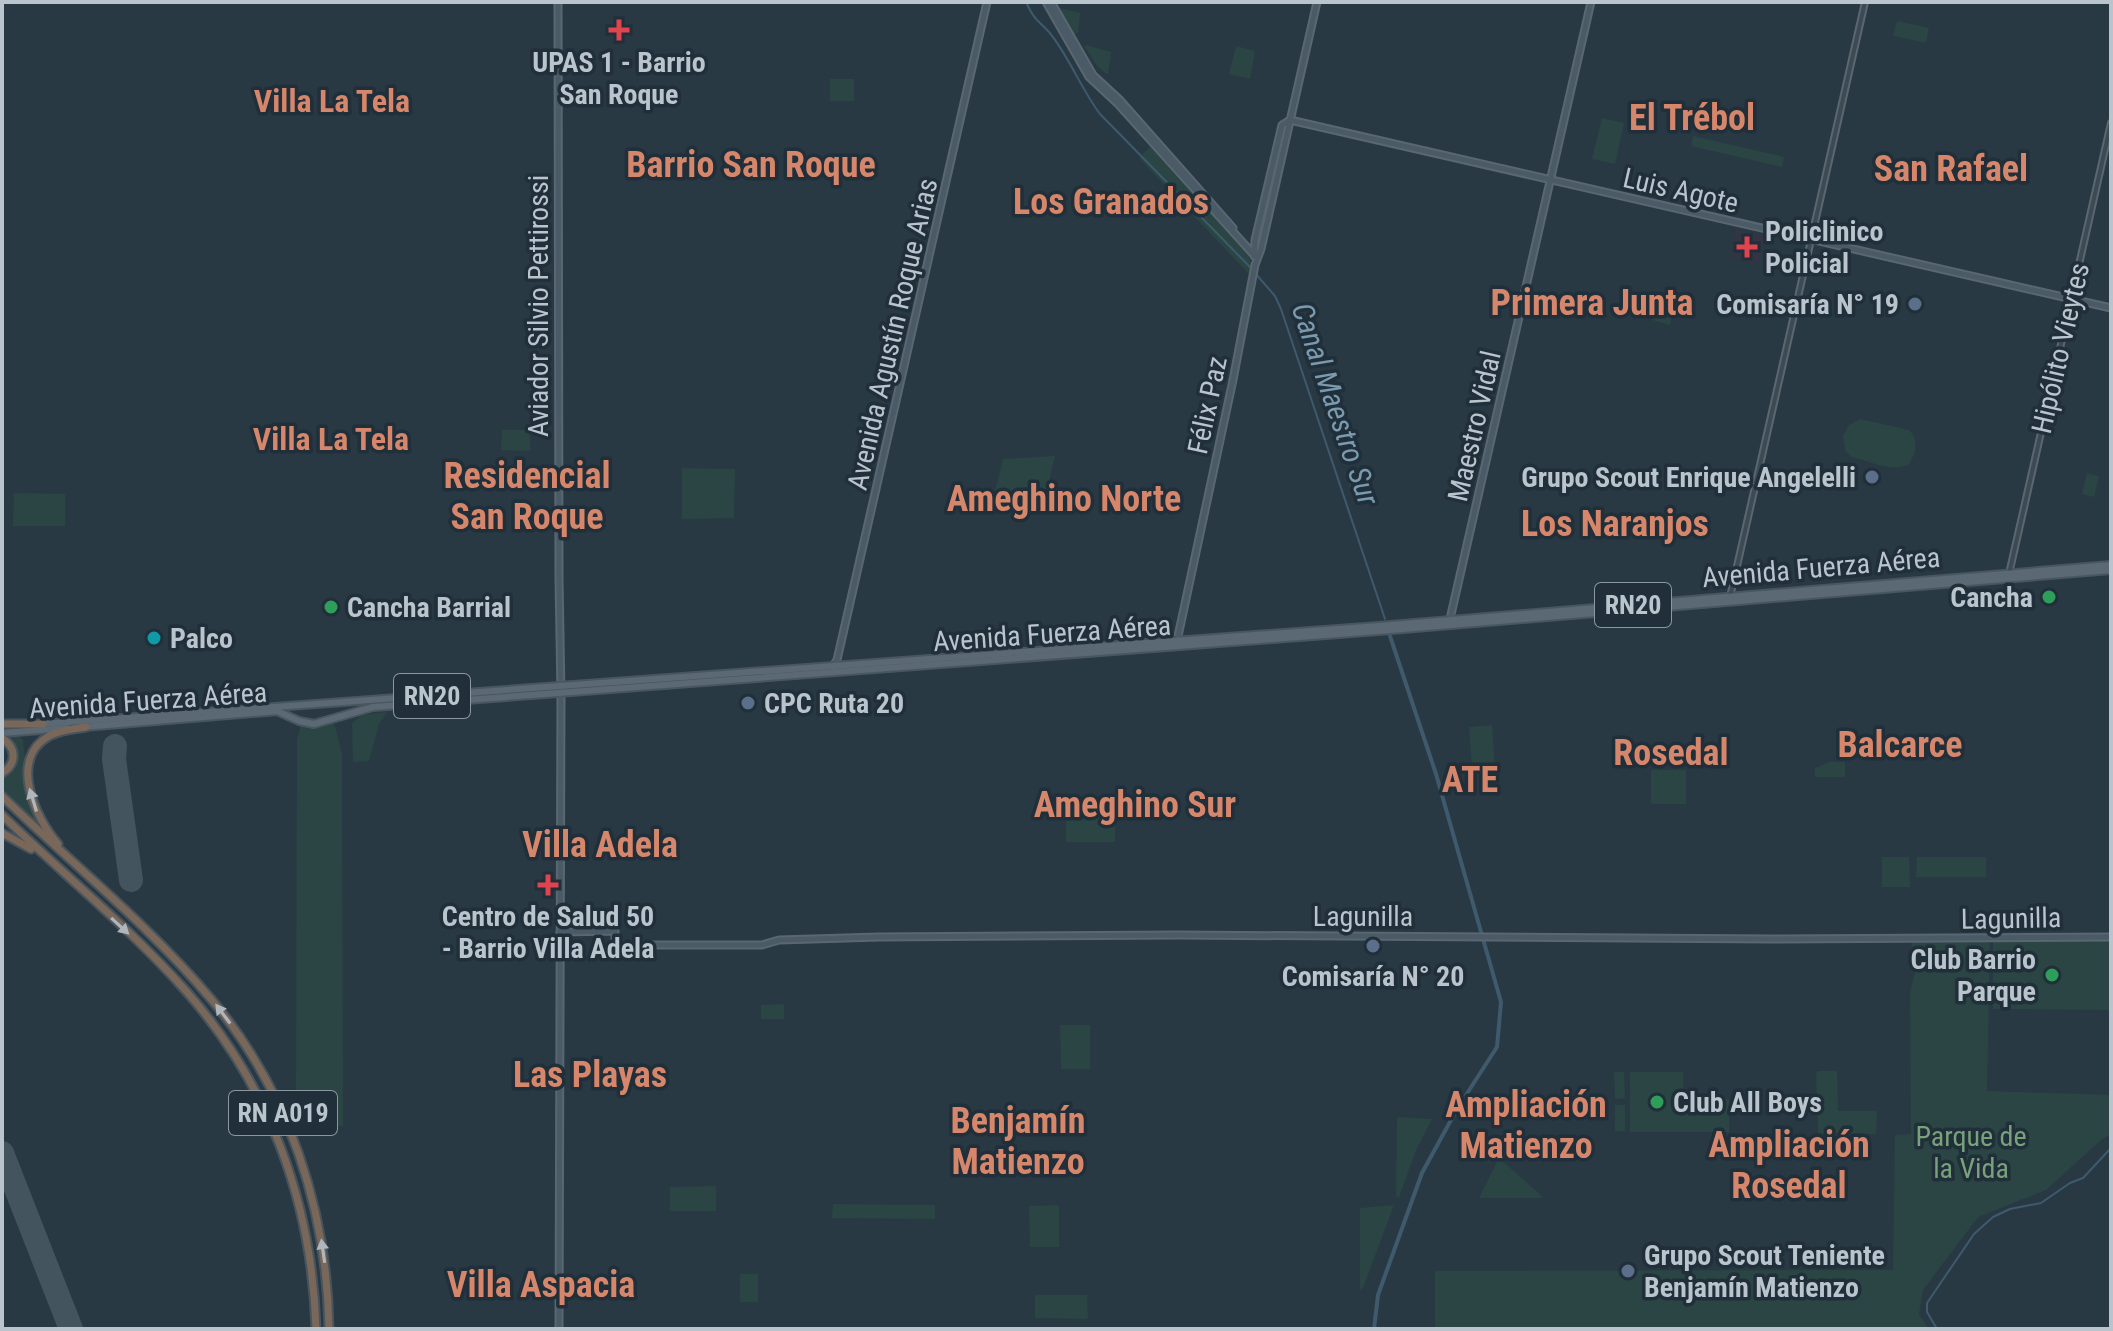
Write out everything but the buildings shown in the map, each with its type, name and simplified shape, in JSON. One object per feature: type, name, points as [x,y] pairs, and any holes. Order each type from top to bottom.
[{"type":"highway","points":[[2,773],[10,767],[14,755],[2,731],[43,724]]},
{"type":"highway","points":[[80,870],[39,817],[30,792],[28,772],[32,754],[44,739],[56,733],[86,727]]},
{"type":"highway","name":"RN A019","points":[[2,796],[197,983],[232,1026],[266,1081],[292,1134],[311,1192],[324,1255],[329,1329]]},
{"type":"highway","name":"RN A019","points":[[2,815],[192,998],[231,1050],[259,1097],[282,1147],[301,1208],[313,1279],[316,1329]]},
{"type":"highway","points":[[2,833],[31,849],[88,896]]},
{"type":"main road","name":"Aviador Silvio Pettirossi","points":[[558,2],[561,689],[559,1329]]},
{"type":"main road","name":"Avenida Agustín Roque Arias","points":[[829,672],[835,665],[987,2]]},
{"type":"main road","points":[[1049,2],[1093,75],[1119,99],[1254,251]]},
{"type":"main road","name":"Félix Paz","points":[[1177,643],[1255,265],[1317,2]]},
{"type":"main road","name":"Maestro Vidal","points":[[1450,622],[1591,2]]},
{"type":"main road","name":"Félix Paz","points":[[1255,265],[1254,251],[1282,125],[1290,120]]},
{"type":"main road","name":"Luis Agote","points":[[1290,120],[2111,308]]},
{"type":"main road","name":"Avenida Fuerza Aérea","points":[[2,731],[829,672],[1391,624],[1450,622],[2111,568]]},
{"type":"main road","name":"Avenida Fuerza Aérea","points":[[43,724],[277,711],[314,724],[373,707],[739,673],[1382,631],[1730,597],[2111,568]]},
{"type":"main road","points":[[1382,631],[1391,624]]},
{"type":"main road","points":[[699,682],[737,677],[739,673]]},
{"type":"main road","name":"Lagunilla","points":[[560,932],[615,931],[615,945],[762,945],[779,940],[866,937],[2111,937]]},
{"type":"street","points":[[1730,597],[1865,2]]},
{"type":"street","name":"Hipólito Vieytes","points":[[2009,574],[2111,123]]},
{"type":"shaded area","name":"Policlinico Policial","points":[[1736,230],[1764,236],[1758,264],[1730,257]]},
{"type":"green space","points":[[1059,8],[1080,13],[1078,33],[1073,34]]},
{"type":"green space","points":[[1897,21],[1929,28],[1926,43],[1893,36]]},
{"type":"green space","points":[[1086,45],[1111,52],[1108,75],[1097,66]]},
{"type":"green space","points":[[1236,46],[1255,51],[1250,79],[1229,74]]},
{"type":"green space","points":[[830,79],[854,79],[854,101],[830,101]]},
{"type":"green space","points":[[1602,118],[1624,123],[1615,164],[1592,159]]},
{"type":"green space","points":[[1693,136],[1784,157],[1782,167],[1691,146]]},
{"type":"green space","points":[[1152,145],[1248,254],[1251,263],[1249,274],[1139,158]]},
{"type":"green space","points":[[1661,299],[1675,302],[1670,325],[1652,320]]},
{"type":"green space","points":[[1860,419],[1909,430],[1916,446],[1909,464],[1889,467],[1852,457],[1845,450],[1843,436],[1849,425]]},
{"type":"green space","points":[[502,430],[530,430],[530,451],[501,450]]},
{"type":"green space","points":[[1055,456],[1045,499],[992,504],[1003,459]]},
{"type":"green space","points":[[682,468],[735,469],[734,518],[682,519]]},
{"type":"green space","points":[[1344,472],[1371,478],[1366,503],[1354,500]]},
{"type":"green space","points":[[2087,473],[2099,476],[2094,497],[2082,494]]},
{"type":"green space","points":[[14,493],[65,494],[65,526],[13,526]]},
{"type":"green space","points":[[387,712],[379,724],[369,761],[353,762],[352,723],[362,715]]},
{"type":"green space","points":[[334,722],[342,754],[343,1126],[315,1120],[296,1097],[297,739],[301,725],[321,727]]},
{"type":"green space","points":[[1492,725],[1495,766],[1472,768],[1469,727]]},
{"type":"green space","points":[[6,736],[19,736],[23,740],[29,798],[41,827],[2,791],[2,776],[13,767]]},
{"type":"green space","points":[[1830,762],[1845,762],[1845,777],[1815,777],[1815,768]]},
{"type":"green space","points":[[1651,770],[1686,770],[1686,804],[1651,804]]},
{"type":"green space","points":[[1066,798],[1115,798],[1115,842],[1066,842]]},
{"type":"green space","points":[[1882,857],[1909,857],[1910,887],[1882,887]]},
{"type":"green space","points":[[1917,857],[1986,857],[1986,877],[1916,877]]},
{"type":"green space","name":"Parque de la Vida","points":[[1990,938],[1987,1091],[2111,1095],[2111,1134],[2046,1190],[1978,1217],[1923,1290],[1919,1314],[1928,1329],[1435,1329],[1435,1271],[1893,1270],[1895,1135],[1911,1134],[1910,993],[1915,972],[1910,956],[1913,939]]},
{"type":"green space","name":"Club Barrio Parque","points":[[1993,940],[2111,941],[2111,1010],[1993,1009]]},
{"type":"green space","points":[[784,1004],[784,1019],[761,1019],[761,1005]]},
{"type":"green space","points":[[1060,1025],[1090,1025],[1090,1069],[1061,1069]]},
{"type":"green space","points":[[1818,1071],[1837,1071],[1838,1111],[1877,1111],[1876,1134],[1818,1133]]},
{"type":"green space","points":[[1614,1072],[1624,1072],[1625,1098],[1615,1099]]},
{"type":"green space","name":"Club All Boys","points":[[1630,1072],[1683,1072],[1684,1100],[1729,1099],[1729,1132],[1630,1132]]},
{"type":"green space","points":[[1615,1105],[1625,1105],[1625,1131],[1615,1131]]},
{"type":"green space","points":[[1397,1117],[1432,1119],[1416,1150],[1399,1197],[1396,1197]]},
{"type":"green space","points":[[1499,1158],[1544,1198],[1479,1198]]},
{"type":"green space","points":[[716,1186],[716,1211],[670,1211],[670,1187]]},
{"type":"green space","points":[[833,1204],[935,1205],[935,1219],[832,1218]]},
{"type":"green space","points":[[1059,1205],[1059,1247],[1030,1247],[1029,1206]]},
{"type":"green space","points":[[1394,1205],[1363,1288],[1360,1290],[1360,1208]]},
{"type":"green space","points":[[740,1274],[758,1274],[758,1302],[740,1302]]},
{"type":"green space","points":[[1035,1295],[1087,1295],[1088,1319],[1035,1318]]},
{"type":"waterway","name":"Canal Maestro Sur","points":[[1026,2],[1056,41],[1100,114],[1251,268]]},
{"type":"waterway","name":"Canal Maestro Sur","points":[[1255,273],[1275,296],[1281,309],[1385,619]]},
{"type":"waterway","name":"Canal Maestro Sur","points":[[1374,1329],[1378,1295],[1422,1173],[1457,1109],[1497,1047],[1501,1002],[1436,774],[1390,636]]},
{"type":"waterway","points":[[1937,1329],[1927,1312],[1927,1303],[1974,1234],[1993,1217],[2010,1209],[2041,1203],[2083,1178],[2111,1148]]},
{"type":"runway","points":[[115,746],[114,759],[131,880]]},
{"type":"runway","points":[[2,1153],[71,1329]]},
{"type":"place","name":"UPAS 1 - Barrio San Roque","points":[[619,30]]},
{"type":"place","name":"Policlinico Policial","points":[[1747,247]]},
{"type":"place","name":"Comisaría N° 19","points":[[1915,304]]},
{"type":"place","name":"Grupo Scout Enrique Angelelli","points":[[1872,477]]},
{"type":"place","name":"Cancha","points":[[2049,597]]},
{"type":"place","name":"Cancha Barrial","points":[[331,607]]},
{"type":"place","name":"Palco","points":[[154,638]]},
{"type":"place","name":"CPC Ruta 20","points":[[748,703]]},
{"type":"place","name":"Centro de Salud 50 - Barrio Villa Adela","points":[[548,885]]},
{"type":"place","name":"Comisaría N° 20","points":[[1373,946]]},
{"type":"place","name":"Club Barrio Parque","points":[[2052,975]]},
{"type":"place","name":"Club All Boys","points":[[1657,1102]]},
{"type":"place","name":"Grupo Scout Teniente Benjamín Matienzo","points":[[1628,1271]]},
{"type":"district","name":"Villa La Tela","points":[[332,101]]},
{"type":"district","name":"El Trébol","points":[[1692,117]]},
{"type":"district","name":"Barrio San Roque","points":[[751,164]]},
{"type":"district","name":"San Rafael","points":[[1951,168]]},
{"type":"district","name":"Los Granados","points":[[1111,201]]},
{"type":"district","name":"Primera Junta","points":[[1592,302]]},
{"type":"district","name":"Villa La Tela","points":[[331,439]]},
{"type":"district","name":"Residencial San Roque","points":[[527,496]]},
{"type":"district","name":"Ameghino Norte","points":[[1064,498]]},
{"type":"district","name":"Los Naranjos","points":[[1615,523]]},
{"type":"district","name":"Balcarce","points":[[1900,744]]},
{"type":"district","name":"Rosedal","points":[[1671,752]]},
{"type":"district","name":"ATE","points":[[1470,779]]},
{"type":"district","name":"Ameghino Sur","points":[[1135,804]]},
{"type":"district","name":"Villa Adela","points":[[600,844]]},
{"type":"district","name":"Las Playas","points":[[590,1074]]},
{"type":"district","name":"Ampliación Matienzo","points":[[1526,1124]]},
{"type":"district","name":"Benjamín Matienzo","points":[[1018,1140]]},
{"type":"district","name":"Ampliación Rosedal","points":[[1789,1164]]},
{"type":"district","name":"Villa Aspacia","points":[[541,1284]]}]
